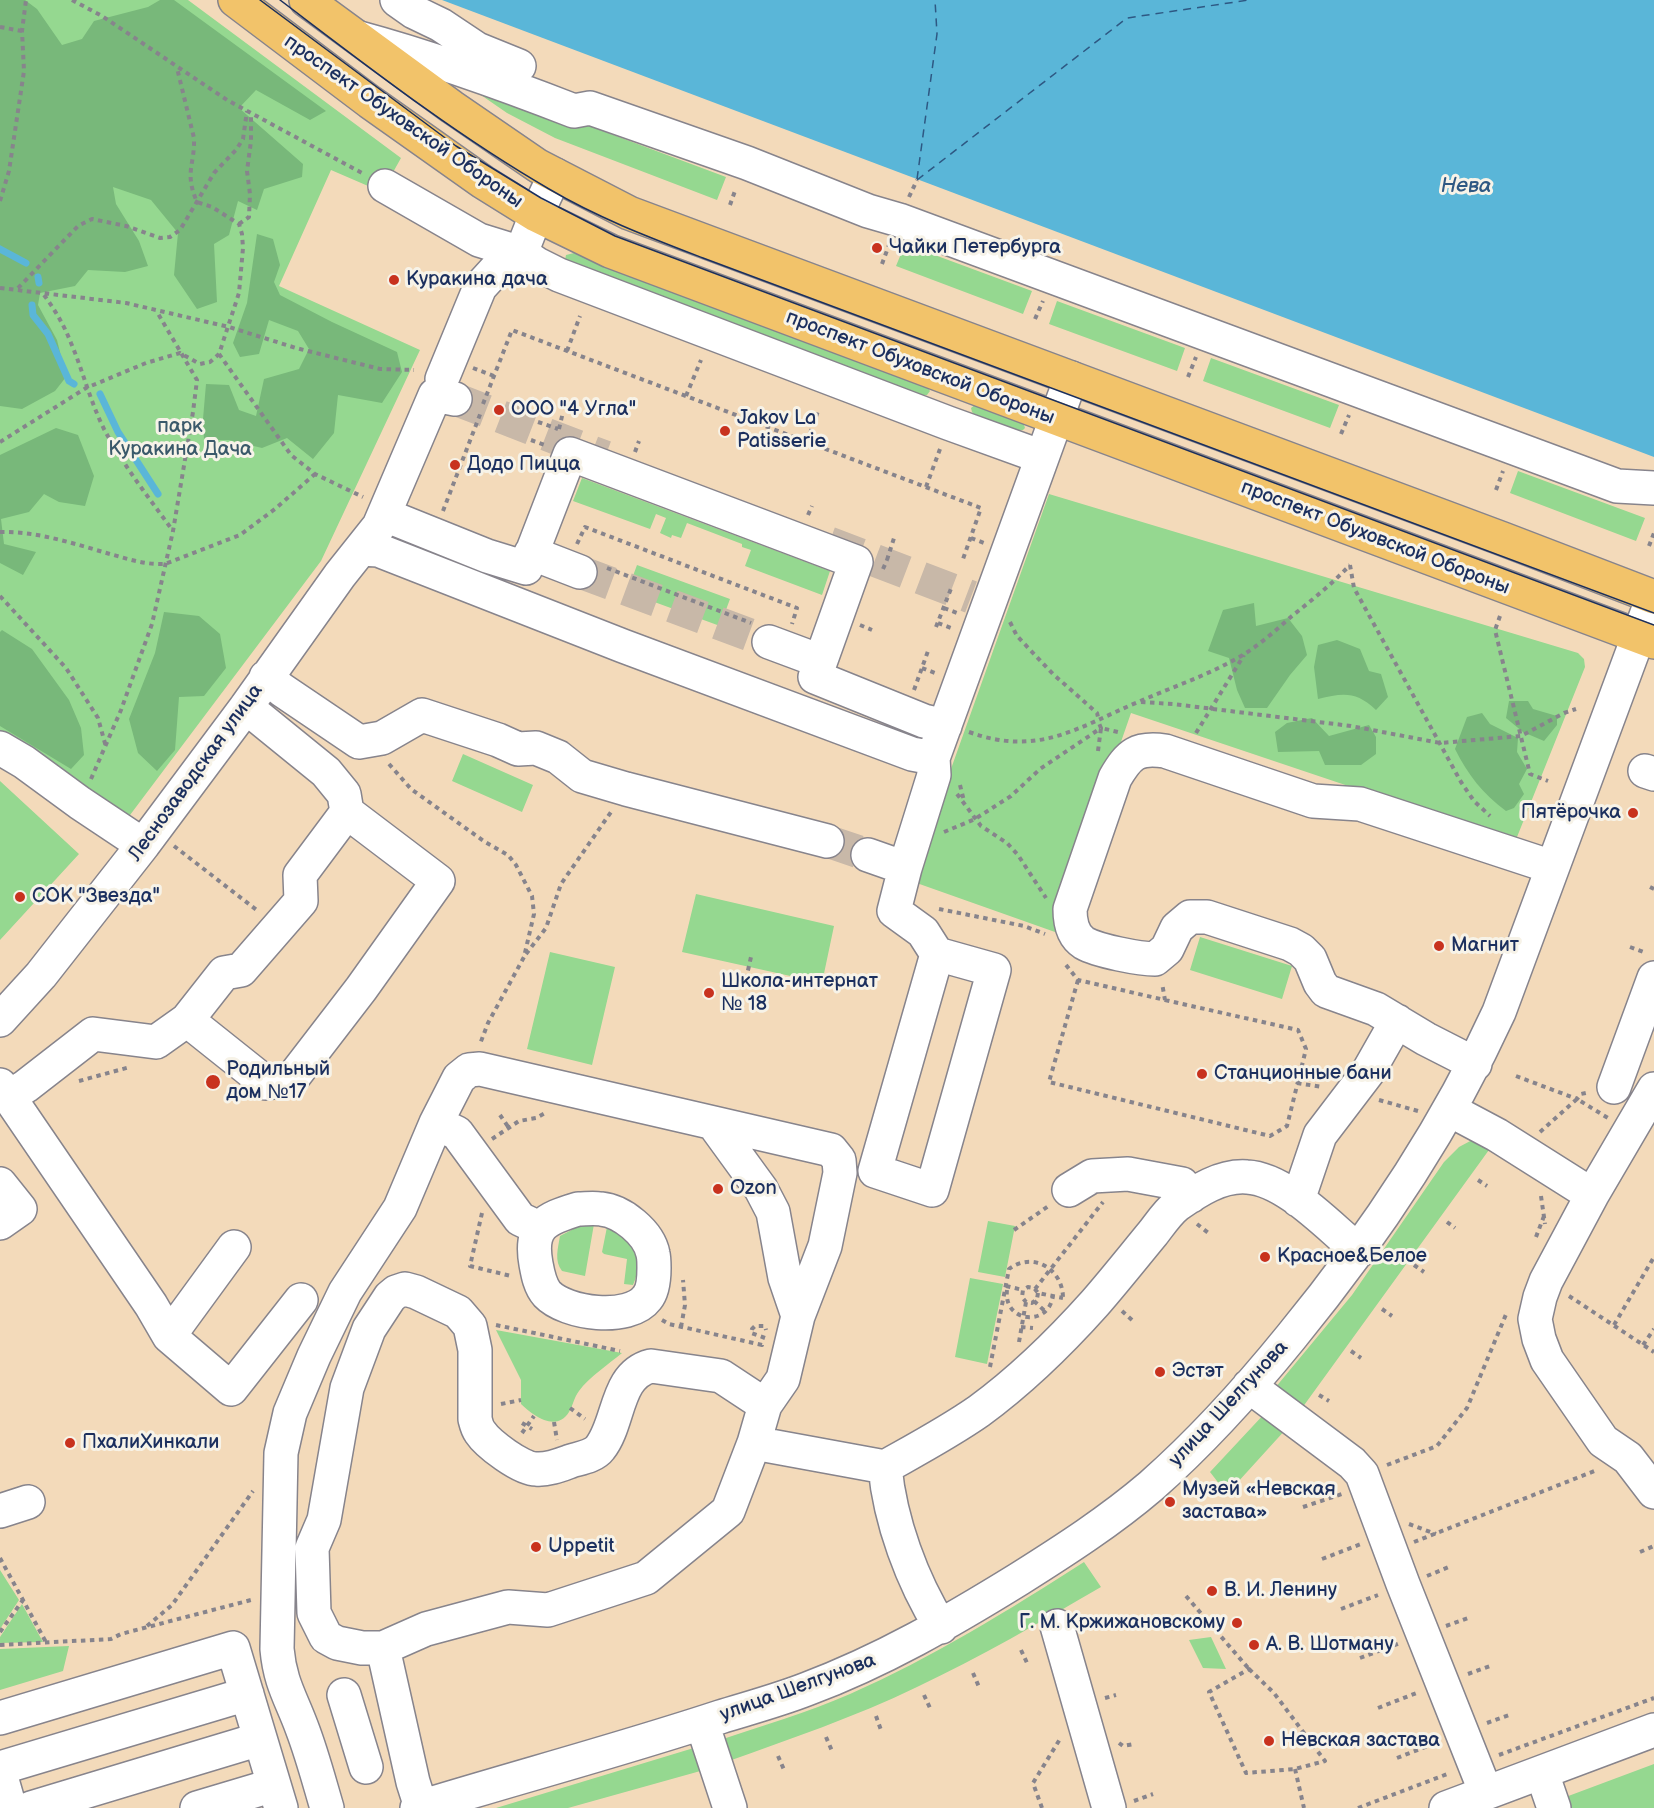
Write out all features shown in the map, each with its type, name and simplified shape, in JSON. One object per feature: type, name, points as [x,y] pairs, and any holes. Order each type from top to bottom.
[{"type":"main road","name":"проспект Обуховской Обороны","points":[[235,0],[380,109],[483,182],[536,214],[610,250],[1646,639]]},
{"type":"main road","name":"проспект Обуховской Обороны","points":[[306,0],[452,107],[538,166],[629,213],[1653,597]]},
{"type":"street","points":[[397,0],[477,49],[582,93],[590,108]]},
{"type":"street","points":[[357,37],[474,72],[574,111],[590,108],[747,163],[868,212],[899,220],[1617,486],[1654,488]]},
{"type":"street","points":[[457,390],[480,287],[501,264],[521,253],[536,214],[555,175]]},
{"type":"street","points":[[386,186],[479,240],[521,253],[559,275],[944,436],[1042,457]]},
{"type":"street","points":[[937,954],[875,1172],[932,1190],[994,970],[937,954],[923,932],[894,910],[934,766],[956,729],[981,602],[1042,457],[1071,378]]},
{"type":"street","points":[[944,436],[960,383]]},
{"type":"street","name":"Леснозаводская улица","points":[[0,1020],[158,845],[266,677],[385,515],[435,395],[457,390]]},
{"type":"street","points":[[385,515],[487,556],[526,568],[570,454],[627,474],[856,562],[814,677],[924,721],[956,729]]},
{"type":"street","points":[[361,549],[378,550],[623,646],[912,754],[934,766]]},
{"type":"street","points":[[531,554],[584,560]]},
{"type":"street","name":"улица Шелгунова","points":[[419,1807],[806,1690],[876,1660],[941,1627],[1082,1539],[1120,1511],[1176,1463],[1249,1386],[1327,1294],[1405,1184],[1450,1110],[1499,1012],[1552,867],[1646,639],[1653,597]]},
{"type":"street","points":[[774,632],[820,661]]},
{"type":"street","points":[[266,677],[359,742],[382,738],[422,715],[498,740],[518,749],[536,748],[558,757],[582,776],[826,841]]},
{"type":"street","points":[[187,1020],[266,1083],[291,1080],[361,989],[438,881],[347,812],[344,794],[326,772],[246,707]]},
{"type":"street","points":[[0,748],[24,762],[80,803],[158,845]]},
{"type":"street","points":[[1475,1064],[1426,1039],[1376,1009],[1326,991],[1310,959],[1301,950],[1290,944],[1207,917],[1190,918],[1177,928],[1167,949],[1155,959],[1138,959],[1084,943],[1075,933],[1070,922],[1070,909],[1115,778],[1125,761],[1137,752],[1150,749],[1165,751],[1313,801],[1360,804],[1552,867]]},
{"type":"street","points":[[301,1300],[231,1389],[169,1336],[152,1305],[4,1091],[26,1086],[93,1034],[156,1042],[187,1020],[224,973],[241,969],[301,901],[300,875],[347,812]]},
{"type":"street","points":[[868,855],[905,868]]},
{"type":"street","points":[[1614,1087],[1647,1018],[1654,978]]},
{"type":"street","points":[[1299,1200],[1320,1135],[1368,1072],[1397,1022]]},
{"type":"street","points":[[327,1808],[302,1727],[284,1687],[279,1667],[277,1649],[281,1453],[290,1413],[314,1356],[345,1292],[400,1208],[436,1123],[459,1078],[470,1070],[480,1069],[831,1150],[839,1160],[840,1173],[825,1246],[798,1316],[783,1379],[765,1405],[754,1443],[728,1511],[646,1578],[548,1610],[508,1607],[426,1629],[383,1648],[362,1648],[337,1643],[326,1637],[314,1613],[312,1548],[324,1520],[347,1388],[369,1329],[390,1297],[396,1292],[405,1289],[416,1292],[458,1312],[470,1326],[476,1350],[475,1419],[478,1430],[520,1465],[534,1469],[547,1469],[587,1457],[598,1451],[606,1440],[628,1381],[641,1369],[651,1366],[721,1376],[765,1405]]},
{"type":"street","points":[[1654,1089],[1592,1196],[1543,1289],[1535,1319],[1547,1360],[1604,1441],[1628,1458],[1654,1492]]},
{"type":"street","points":[[1450,1110],[1497,1135],[1592,1196]]},
{"type":"street","points":[[436,1123],[458,1133],[520,1219],[539,1228]]},
{"type":"street","points":[[713,1123],[761,1189],[773,1212],[785,1278],[798,1316]]},
{"type":"street","points":[[1069,1190],[1092,1176],[1122,1174],[1182,1184],[1191,1196]]},
{"type":"street","points":[[754,1443],[885,1467],[951,1429],[995,1397],[1068,1333],[1101,1297],[1174,1207],[1207,1186],[1227,1178],[1246,1176],[1262,1179],[1299,1200],[1359,1251]]},
{"type":"street","points":[[0,1184],[20,1209],[0,1223]]},
{"type":"street","points":[[578,1209],[603,1209],[625,1218],[642,1233],[653,1252],[654,1275],[650,1295],[641,1306],[622,1313],[600,1313],[562,1305],[547,1293],[538,1277],[533,1249],[539,1228],[552,1216],[578,1209]]},
{"type":"street","points":[[169,1336],[234,1248]]},
{"type":"street","points":[[1249,1386],[1352,1463],[1365,1480],[1415,1615],[1481,1778]]},
{"type":"street","points":[[885,1467],[890,1504],[918,1588],[941,1627]]},
{"type":"street","points":[[1057,1626],[1109,1808]]},
{"type":"street","points":[[0,1718],[233,1648],[278,1796],[197,1808]]},
{"type":"street","points":[[383,1648],[419,1807]]},
{"type":"street","points":[[0,1768],[247,1694]]},
{"type":"street","points":[[344,1695],[366,1767]]},
{"type":"street","points":[[702,1723],[730,1808]]},
{"type":"street","points":[[1446,1808],[1481,1778],[1542,1773],[1654,1730]]},
{"type":"street","points":[[31,1808],[260,1739]]},
{"type":"street","points":[[0,1773],[10,1808]]},
{"type":"street","points":[[1542,1773],[1554,1808]]},
{"type":"path","points":[[0,201],[9,171],[24,71],[22,32],[26,0]]},
{"type":"path","points":[[72,0],[102,16],[177,68],[249,112],[386,186]]},
{"type":"path","points":[[0,27],[22,32]]},
{"type":"path","points":[[0,442],[86,388],[146,363],[180,353],[200,364],[210,362],[219,354],[239,293],[242,234],[239,224],[212,207],[197,202],[193,192],[189,174],[195,138],[177,68]]},
{"type":"path","points":[[18,289],[78,226],[92,219],[126,226],[160,238],[170,237],[180,230],[214,173],[236,150],[243,139],[249,112]]},
{"type":"path","points":[[239,224],[249,217],[250,195],[247,171],[251,141],[249,112]]},
{"type":"path","points":[[910,196],[917,180]]},
{"type":"path","points":[[0,288],[106,300],[229,327],[296,348],[457,390]]},
{"type":"path","points":[[44,294],[71,341],[86,388],[104,428],[138,483],[174,531]]},
{"type":"path","points":[[80,803],[106,747],[152,624],[174,531],[197,380],[157,312]]},
{"type":"path","points":[[567,351],[580,315]]},
{"type":"path","points":[[446,513],[443,512],[457,390],[512,330],[981,508],[963,559]]},
{"type":"path","points":[[219,354],[291,454],[315,474],[354,493]]},
{"type":"path","points":[[686,396],[701,360]]},
{"type":"path","points":[[807,442],[818,411]]},
{"type":"path","points":[[557,435],[563,412]]},
{"type":"path","points":[[538,422],[559,429]]},
{"type":"path","points":[[926,487],[944,436]]},
{"type":"path","points":[[531,440],[548,446]]},
{"type":"path","points":[[634,452],[639,441]]},
{"type":"path","points":[[0,532],[31,533],[154,565],[165,564],[240,535],[275,510],[315,474]]},
{"type":"path","points":[[807,518],[812,506]]},
{"type":"path","points":[[585,527],[797,608],[774,632],[584,560],[585,527]]},
{"type":"path","points":[[1649,546],[1654,533]]},
{"type":"path","points":[[881,558],[887,560],[894,538]]},
{"type":"path","points":[[956,729],[993,739],[1027,741],[1057,738],[1098,721],[1236,659],[1317,596],[1350,565],[1354,588],[1461,782],[1474,801],[1490,817],[1499,820]]},
{"type":"path","points":[[0,596],[66,668],[98,718],[106,747]]},
{"type":"path","points":[[936,627],[981,602],[1053,674],[1097,713],[1101,728]]},
{"type":"path","points":[[1500,616],[1495,630],[1530,774],[1548,782]]},
{"type":"path","points":[[908,692],[912,694],[928,651]]},
{"type":"path","points":[[1183,757],[1205,716],[1211,710],[1246,652]]},
{"type":"path","points":[[1137,702],[1173,704],[1352,726],[1440,743],[1521,736],[1576,709]]},
{"type":"path","points":[[937,835],[975,819],[1011,796],[1040,769],[1101,728],[1118,732]]},
{"type":"path","points":[[359,742],[387,762],[411,789],[485,842],[508,855],[532,896],[534,914],[524,957]]},
{"type":"path","points":[[934,766],[946,775],[954,790],[981,826],[1007,843],[1018,855],[1048,902]]},
{"type":"path","points":[[470,1070],[488,1023],[524,957],[546,928],[561,884],[626,789]]},
{"type":"path","points":[[158,845],[279,927]]},
{"type":"path","points":[[936,909],[1024,926],[1056,938]]},
{"type":"path","points":[[1630,947],[1654,956]]},
{"type":"path","points":[[1062,956],[1078,980],[1049,1082],[1270,1136],[1287,1126],[1306,1049],[1298,1030],[1165,1000]]},
{"type":"path","points":[[744,988],[751,957]]},
{"type":"path","points":[[72,1083],[135,1066]]},
{"type":"path","points":[[1516,1076],[1577,1099],[1630,1132]]},
{"type":"path","points":[[1297,1083],[1311,1086]]},
{"type":"path","points":[[1545,1225],[1545,1214],[1526,1155],[1581,1094],[1614,1087]]},
{"type":"path","points":[[1376,1099],[1418,1112]]},
{"type":"path","points":[[484,1144],[519,1121],[536,1118],[555,1107]]},
{"type":"path","points":[[500,1115],[509,1128]]},
{"type":"path","points":[[1035,1289],[1094,1216],[1122,1174]]},
{"type":"path","points":[[1478,1180],[1486,1186]]},
{"type":"path","points":[[1014,1230],[1069,1190]]},
{"type":"path","points":[[484,1205],[470,1266],[516,1277]]},
{"type":"path","points":[[1447,1222],[1455,1228]]},
{"type":"path","points":[[1614,1325],[1654,1257]]},
{"type":"path","points":[[1053,1296],[1046,1312],[1035,1317],[1018,1315],[1009,1306],[1006,1294],[1009,1269],[1022,1262],[1039,1263],[1051,1269],[1062,1287],[1062,1304]]},
{"type":"path","points":[[1414,1265],[1424,1272]]},
{"type":"path","points":[[995,1397],[987,1383],[1007,1286]]},
{"type":"path","points":[[1007,1286],[1023,1290],[1028,1287],[1035,1289]]},
{"type":"path","points":[[1023,1290],[1023,1299],[1032,1303],[1038,1297],[1035,1289]]},
{"type":"path","points":[[1303,1507],[1437,1446],[1467,1408],[1511,1302],[1543,1289],[1614,1325],[1654,1352]]},
{"type":"path","points":[[641,1306],[669,1324],[762,1346],[765,1326],[756,1326],[752,1329],[751,1333],[755,1336]]},
{"type":"path","points":[[1382,1309],[1392,1316]]},
{"type":"path","points":[[470,1326],[491,1324],[626,1352],[641,1369]]},
{"type":"path","points":[[1021,1327],[1038,1327]]},
{"type":"path","points":[[1643,1345],[1654,1329]]},
{"type":"path","points":[[1351,1352],[1360,1358]]},
{"type":"path","points":[[1319,1395],[1329,1401]]},
{"type":"path","points":[[522,1423],[532,1428]]},
{"type":"path","points":[[553,1433],[561,1431]]},
{"type":"path","points":[[1436,1534],[1628,1458]]},
{"type":"path","points":[[147,1627],[172,1605],[255,1487]]},
{"type":"path","points":[[1322,1559],[1385,1534]]},
{"type":"path","points":[[1640,1552],[1654,1546]]},
{"type":"path","points":[[0,1558],[47,1644]]},
{"type":"path","points":[[0,1645],[111,1639],[121,1634],[279,1593]]},
{"type":"path","points":[[1186,1596],[1249,1669],[1274,1693],[1325,1761],[1295,1769],[1246,1773],[1209,1692],[1249,1669]]},
{"type":"path","points":[[0,1632],[23,1600]]},
{"type":"path","points":[[1020,1650],[1028,1665]]},
{"type":"path","points":[[973,1673],[979,1687]]},
{"type":"path","points":[[924,1695],[930,1708]]},
{"type":"path","points":[[1358,1808],[1481,1778],[1654,1698]]},
{"type":"path","points":[[1042,1808],[1033,1783],[1080,1707]]},
{"type":"path","points":[[876,1716],[881,1730]]},
{"type":"path","points":[[826,1737],[832,1751]]},
{"type":"path","points":[[778,1756],[784,1772]]},
{"type":"path","points":[[1295,1769],[1304,1808]]},
{"type":"green space","name":"парк Куракина Дача","points":[[0,0],[188,0],[401,158],[382,192],[331,170],[279,286],[420,350],[321,561],[124,823],[0,740]]},
{"type":"green space","points":[[0,0],[25,0],[37,9],[62,45],[82,39],[94,21],[148,7],[160,0],[174,0],[326,111],[310,120],[256,90],[239,108],[303,164],[302,177],[264,189],[257,210],[238,201],[229,235],[214,244],[217,302],[197,309],[174,275],[178,233],[151,200],[113,187],[116,204],[139,241],[148,266],[125,272],[88,270],[75,286],[40,293],[38,305],[57,340],[66,377],[55,391],[22,409],[0,406]]},
{"type":"green space","points":[[465,84],[560,115],[726,177],[717,200],[555,138],[507,113]]},
{"type":"green space","points":[[257,234],[273,239],[280,265],[274,282],[280,295],[397,352],[402,372],[382,403],[338,395],[334,433],[313,459],[287,438],[262,448],[229,440],[204,440],[206,384],[229,385],[239,410],[256,416],[264,379],[299,369],[309,349],[298,331],[269,320],[259,354],[240,357],[233,343],[247,303]]},
{"type":"green space","points":[[905,244],[1032,291],[1023,314],[896,266]]},
{"type":"green space","points":[[574,253],[926,385],[930,391],[927,395],[922,395],[565,260],[566,255]]},
{"type":"green space","points":[[1057,301],[1185,348],[1177,371],[1049,324]]},
{"type":"green space","points":[[1211,358],[1339,405],[1330,428],[1203,381]]},
{"type":"green space","points":[[976,404],[1023,422],[1025,428],[1017,431],[974,414],[971,408]]},
{"type":"green space","points":[[56,428],[78,435],[94,476],[85,506],[59,502],[44,494],[29,512],[1,519],[4,544],[36,552],[23,575],[0,563],[0,455]]},
{"type":"green space","points":[[1518,471],[1645,518],[1636,541],[1510,493]]},
{"type":"green space","points":[[582,478],[830,571],[822,595],[745,566],[751,550],[742,547],[742,544],[687,523],[681,538],[672,535],[671,538],[660,533],[666,518],[656,514],[650,529],[573,501]]},
{"type":"green space","points":[[1049,494],[1578,653],[1584,659],[1585,667],[1515,842],[1131,713],[1055,932],[911,881]]},
{"type":"green space","points":[[637,565],[730,599],[720,626],[627,592]]},
{"type":"green space","points":[[1254,603],[1256,626],[1288,618],[1302,636],[1307,655],[1267,708],[1245,708],[1237,690],[1229,658],[1208,651],[1223,610]]},
{"type":"green space","points":[[164,612],[199,616],[220,634],[226,668],[204,696],[179,697],[175,750],[157,771],[138,753],[129,719],[155,653]]},
{"type":"green space","points":[[2,630],[32,649],[69,700],[81,728],[84,755],[71,769],[0,726],[0,632]]},
{"type":"green space","points":[[1337,640],[1360,649],[1369,671],[1381,674],[1388,697],[1376,710],[1362,699],[1349,695],[1318,699],[1314,667],[1318,645]]},
{"type":"green space","points":[[1509,701],[1528,701],[1533,709],[1557,716],[1557,725],[1544,741],[1523,732],[1506,718]]},
{"type":"green space","points":[[1482,713],[1490,724],[1518,738],[1517,752],[1527,769],[1519,784],[1524,794],[1514,808],[1506,811],[1477,783],[1455,749],[1467,717]]},
{"type":"green space","points":[[1312,718],[1329,736],[1369,725],[1376,737],[1376,754],[1361,765],[1325,765],[1319,751],[1278,752],[1275,732],[1287,723]]},
{"type":"green space","points":[[463,754],[533,785],[522,812],[452,781]]},
{"type":"green space","name":"СОК \"Звезда\"","points":[[0,781],[79,854],[0,940]]},
{"type":"green space","points":[[696,894],[834,926],[822,983],[682,952]]},
{"type":"green space","points":[[1200,937],[1292,966],[1282,999],[1190,970]]},
{"type":"green space","points":[[550,952],[615,967],[592,1065],[527,1049]]},
{"type":"green space","points":[[1474,1139],[1494,1143],[1297,1415],[1270,1394],[1352,1295],[1444,1162],[1459,1147]]},
{"type":"green space","points":[[988,1221],[1015,1226],[1005,1277],[978,1272]]},
{"type":"green space","points":[[594,1224],[585,1276],[562,1271],[557,1259],[560,1236],[581,1225]]},
{"type":"green space","points":[[607,1227],[616,1232],[634,1250],[638,1266],[633,1285],[624,1284],[627,1259],[602,1252]]},
{"type":"green space","points":[[970,1278],[1003,1284],[987,1364],[955,1357]]},
{"type":"green space","points":[[496,1330],[622,1353],[583,1386],[564,1418],[551,1422],[531,1413],[521,1404],[521,1380]]},
{"type":"green space","points":[[1266,1412],[1287,1428],[1227,1494],[1210,1472]]},
{"type":"green space","points":[[1084,1562],[1101,1587],[1033,1626],[964,1664],[894,1698],[726,1762],[717,1741],[817,1707],[881,1680],[970,1632]]},
{"type":"green space","points":[[0,1570],[19,1600],[0,1629]]},
{"type":"green space","points":[[22,1604],[43,1642],[0,1643],[0,1637]]},
{"type":"green space","points":[[1211,1637],[1226,1669],[1203,1668],[1189,1640]]},
{"type":"green space","points":[[69,1646],[63,1671],[0,1690],[0,1649]]},
{"type":"green space","points":[[697,1747],[704,1770],[568,1808],[496,1808]]},
{"type":"green space","points":[[1654,1764],[1654,1808],[1565,1808],[1563,1798]]},
{"type":"water","name":"Нева","points":[[442,0],[1654,0],[1654,457]]},
{"type":"waterway","points":[[0,249],[26,263]]},
{"type":"waterway","points":[[38,277],[39,283]]},
{"type":"waterway","points":[[32,305],[33,315],[48,334],[69,381],[74,384]]},
{"type":"waterway","points":[[100,394],[118,432],[158,494]]},
{"type":"ferry route","points":[[917,179],[937,34],[935,0]]},
{"type":"ferry route","points":[[917,180],[1127,18],[1249,0]]},
{"type":"tunnel","points":[[455,399],[605,457]]},
{"type":"tunnel","points":[[829,543],[971,597]]},
{"type":"tunnel","points":[[580,572],[769,642]]},
{"type":"tunnel","points":[[827,841],[868,855]]},
{"type":"tram line","points":[[260,0],[456,146],[541,198],[615,236],[1654,625]]},
{"type":"tram line","points":[[280,0],[345,50],[479,146],[549,189],[644,235],[1654,613]]},
{"type":"place","name":"Чайки Петербурга","points":[[877,248]]},
{"type":"place","name":"Куракина дача","points":[[394,280]]},
{"type":"place","name":"ООО \"4 Угла\"","points":[[499,410]]},
{"type":"place","name":"Jakov La Patisserie","points":[[725,431]]},
{"type":"place","name":"Додо Пицца","points":[[455,465]]},
{"type":"place","name":"Пятёрочка","points":[[1633,813]]},
{"type":"place","name":"СОК \"Звезда\"","points":[[20,897]]},
{"type":"place","name":"Магнит","points":[[1439,946]]},
{"type":"place","name":"Школа-интернат № 18","points":[[709,993]]},
{"type":"place","name":"Станционные бани","points":[[1202,1074]]},
{"type":"place","name":"Родильный дом №17","points":[[213,1082]]},
{"type":"place","name":"Ozon","points":[[718,1189]]},
{"type":"place","name":"Красное&Белое","points":[[1265,1257]]},
{"type":"place","name":"Эстэт","points":[[1160,1372]]},
{"type":"place","name":"ПхалиХинкали","points":[[70,1443]]},
{"type":"place","name":"Музей «Невская застава»","points":[[1170,1502]]},
{"type":"place","name":"Uppetit","points":[[536,1547]]},
{"type":"place","name":"В. И. Ленину","points":[[1212,1591]]},
{"type":"place","name":"Г. М. Кржижановскому","points":[[1237,1623]]},
{"type":"place","name":"А. В. Шотману","points":[[1254,1645]]},
{"type":"place","name":"Невская застава","points":[[1269,1741]]}]
